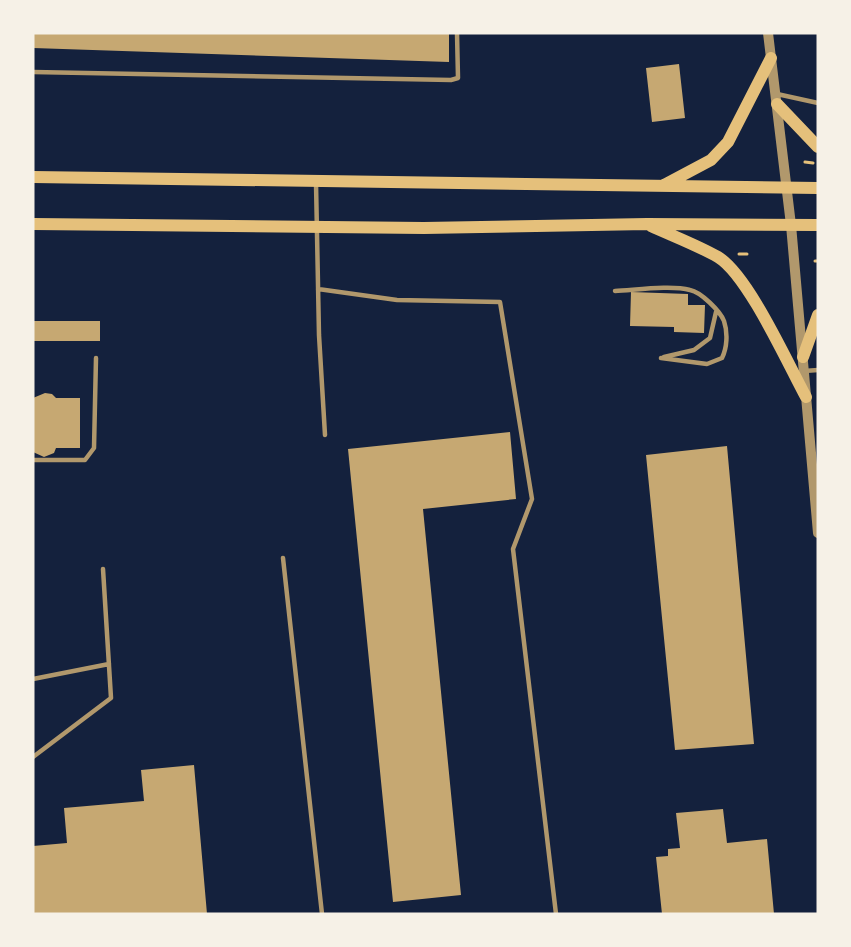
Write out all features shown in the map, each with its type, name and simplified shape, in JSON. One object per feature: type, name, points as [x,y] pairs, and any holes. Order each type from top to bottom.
[{"type":"main road","points":[[662,186],[711,160],[728,142],[771,58]]},
{"type":"main road","points":[[776,99],[818,147]]},
{"type":"main road","points":[[33,177],[818,188]]},
{"type":"main road","points":[[33,224],[424,228],[647,224],[818,225]]},
{"type":"main road","points":[[647,224],[719,258],[735,272],[753,300],[806,397]]},
{"type":"main road","points":[[803,357],[818,315]]},
{"type":"street","points":[[768,33],[791,225],[818,533]]},
{"type":"lane","points":[[33,72],[451,80],[458,78],[458,33]]},
{"type":"lane","points":[[776,99],[818,103]]},
{"type":"lane","points":[[316,180],[318,289],[325,435]]},
{"type":"lane","points":[[318,289],[397,300],[500,302],[532,499],[513,549],[556,914]]},
{"type":"lane","points":[[615,291],[692,290],[705,297],[724,321],[727,347],[722,358],[707,364],[661,358],[694,350],[710,338],[716,312]]},
{"type":"lane","points":[[33,460],[85,460],[94,448],[96,358]]},
{"type":"lane","points":[[804,371],[818,370]]},
{"type":"lane","points":[[283,558],[322,914]]},
{"type":"lane","points":[[33,757],[111,698],[103,569]]},
{"type":"lane","points":[[33,679],[109,664]]},
{"type":"path","points":[[805,162],[813,163]]},
{"type":"path","points":[[739,254],[747,254]]},
{"type":"building","points":[[33,33],[449,33],[449,62],[33,48]]},
{"type":"building","points":[[679,64],[685,118],[652,122],[646,68]]},
{"type":"building","points":[[631,292],[688,294],[688,305],[705,305],[704,333],[674,332],[674,327],[630,326]]},
{"type":"building","points":[[33,321],[100,321],[100,341],[33,341]]},
{"type":"building","points":[[45,393],[52,394],[56,398],[80,398],[80,448],[56,448],[54,453],[44,457],[33,452],[33,398]]},
{"type":"building","points":[[510,432],[516,499],[423,509],[461,895],[393,902],[348,449]]},
{"type":"building","points":[[727,446],[754,744],[675,750],[646,455]]},
{"type":"building","points":[[194,765],[207,914],[33,914],[33,846],[67,843],[64,808],[144,801],[141,770]]},
{"type":"building","points":[[723,809],[727,843],[767,839],[774,914],[662,914],[656,857],[668,856],[668,849],[680,848],[676,813]]}]
